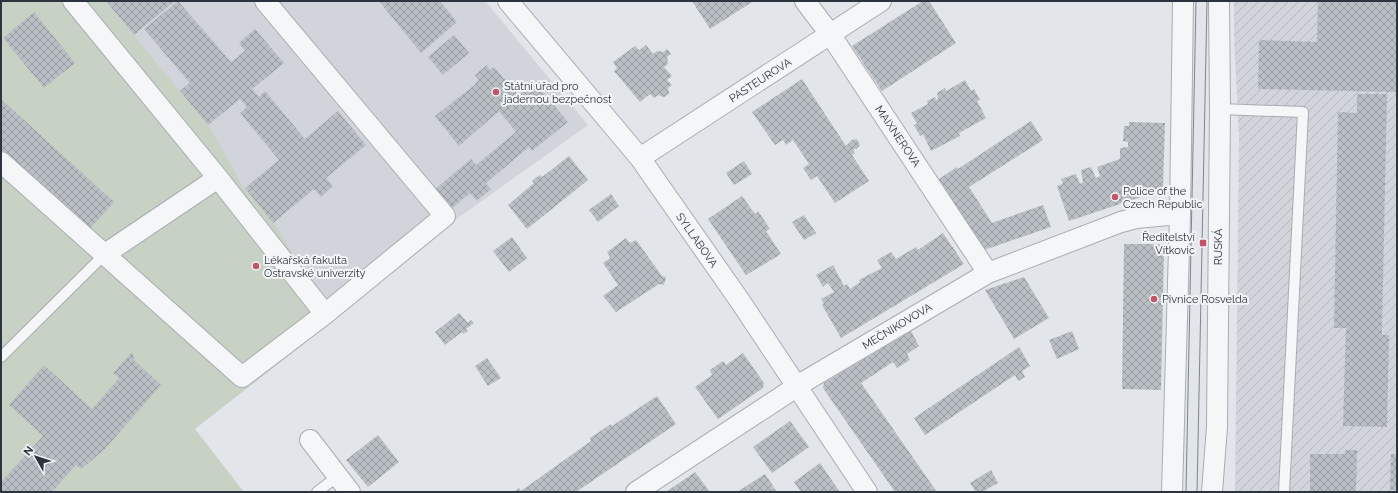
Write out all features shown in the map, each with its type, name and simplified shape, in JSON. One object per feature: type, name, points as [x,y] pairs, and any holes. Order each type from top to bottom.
[{"type":"street","points":[[73,1],[218,178],[325,314]]},
{"type":"street","points":[[1,162],[242,377],[325,314],[445,216],[265,1]]},
{"type":"street","name":"SYLLABOVA","points":[[508,1],[640,158],[740,301],[867,492]]},
{"type":"street","name":"MAIXNEROVA","points":[[805,1],[830,34],[988,273]]},
{"type":"street","name":"PASTEUROVA","points":[[640,158],[881,1]]},
{"type":"street","points":[[1172,492],[1180,214],[1183,1]]},
{"type":"street","name":"RUSKÁ","points":[[1212,492],[1217,427],[1220,109],[1219,1]]},
{"type":"street","points":[[105,254],[218,178]]},
{"type":"street","name":"MEČNIKOVOVA","points":[[636,492],[796,387],[988,273],[1121,222],[1136,218],[1180,214]]},
{"type":"street","points":[[310,440],[350,492]]},
{"type":"lane","points":[[1220,109],[1303,112],[1284,492]]},
{"type":"lane","points":[[1,357],[105,254]]},
{"type":"lane","points":[[317,492],[338,476]]},
{"type":"shaded area","name":"Lékařská fakulta Ostravské univerzity","points":[[1,1],[485,1],[588,125],[240,374]]},
{"type":"shaded area","points":[[1234,1],[1397,1],[1397,492],[1235,491],[1239,137],[1234,36]]},
{"type":"green space","points":[[1,1],[105,1],[209,126],[244,188],[274,223],[334,320],[195,429],[244,492],[1,492]]},
{"type":"building","points":[[106,1],[175,1],[134,35]]},
{"type":"building","points":[[178,1],[231,62],[245,51],[239,43],[255,29],[284,63],[252,89],[259,97],[265,91],[305,139],[338,111],[366,145],[326,178],[333,186],[321,197],[314,189],[273,223],[245,188],[279,160],[240,113],[247,107],[240,99],[208,125],[180,91],[190,83],[144,29]]},
{"type":"building","points":[[379,1],[440,1],[457,22],[421,53]]},
{"type":"building","points":[[692,1],[751,1],[752,2],[710,29]]},
{"type":"building","points":[[923,1],[929,1],[956,43],[882,91],[852,46]]},
{"type":"building","points":[[1318,1],[1397,1],[1397,92],[1258,89],[1259,40],[1317,42]]},
{"type":"building","points":[[34,12],[75,63],[44,88],[3,38]]},
{"type":"building","points":[[454,35],[469,53],[443,75],[428,57]]},
{"type":"building","points":[[646,45],[653,54],[657,51],[663,52],[667,49],[671,54],[667,57],[668,64],[664,67],[672,76],[667,80],[672,85],[668,88],[669,94],[664,97],[658,95],[654,98],[650,94],[640,102],[614,71],[617,68],[613,62],[635,46],[639,50]]},
{"type":"building","points":[[487,65],[490,70],[494,67],[519,96],[535,83],[568,122],[532,151],[529,147],[486,183],[491,189],[477,201],[470,193],[450,210],[434,190],[471,159],[476,165],[516,132],[499,111],[459,146],[435,116],[476,84],[475,83],[479,80],[475,75]]},
{"type":"building","points":[[802,79],[846,146],[852,140],[857,139],[860,145],[857,149],[853,149],[855,153],[852,155],[869,181],[835,203],[817,176],[811,180],[803,168],[809,164],[793,140],[786,145],[783,140],[775,145],[752,112]]},
{"type":"building","points":[[965,80],[971,91],[974,89],[980,100],[977,101],[986,118],[959,133],[960,136],[931,151],[923,134],[920,136],[914,125],[917,124],[911,113],[928,104],[927,101],[935,97],[936,100],[938,99],[937,93],[945,88],[946,91]]},
{"type":"building","points":[[1357,94],[1387,94],[1382,335],[1389,335],[1387,427],[1343,426],[1346,328],[1334,328],[1338,112],[1357,113]]},
{"type":"building","points":[[1,99],[114,202],[89,230],[1,149]]},
{"type":"building","points":[[1031,121],[1043,140],[969,187],[992,223],[1043,205],[1051,227],[984,250],[939,179],[957,167],[958,169]]},
{"type":"building","points":[[1129,122],[1165,123],[1163,186],[1156,192],[1069,221],[1057,186],[1063,184],[1061,179],[1076,174],[1080,184],[1083,182],[1081,170],[1091,167],[1096,178],[1100,176],[1097,167],[1120,159],[1120,148],[1128,147],[1128,142],[1123,141],[1124,126],[1129,126]]},
{"type":"building","points":[[569,156],[588,180],[527,229],[508,205],[534,183],[532,181],[534,179],[540,175],[542,177]]},
{"type":"building","points":[[744,161],[752,174],[734,185],[726,173]]},
{"type":"building","points":[[611,194],[619,206],[598,222],[589,210]]},
{"type":"building","points":[[742,196],[755,214],[758,211],[770,229],[766,231],[781,254],[746,275],[708,219]]},
{"type":"building","points":[[804,215],[816,233],[804,240],[792,222]]},
{"type":"building","points":[[943,233],[964,264],[841,338],[822,305],[824,304],[821,299],[834,292],[828,283],[823,287],[816,275],[833,265],[844,286],[847,284],[850,289],[860,282],[859,280],[882,268],[877,260],[891,252],[896,259],[916,247],[918,250]]},
{"type":"building","points":[[512,237],[527,258],[509,272],[493,251]]},
{"type":"building","points":[[626,238],[630,243],[636,240],[662,276],[666,277],[664,285],[659,284],[616,312],[603,296],[618,285],[603,263],[610,258],[607,252]]},
{"type":"building","points":[[1124,244],[1160,244],[1164,248],[1161,390],[1122,389]]},
{"type":"building","points":[[1024,277],[1049,318],[1014,339],[985,290]]},
{"type":"building","points":[[459,313],[468,323],[471,320],[474,323],[466,329],[468,331],[463,334],[462,332],[445,345],[435,332]]},
{"type":"building","points":[[911,331],[919,346],[907,354],[910,360],[897,368],[893,362],[861,383],[937,492],[895,492],[823,388],[824,383]]},
{"type":"building","points":[[1072,331],[1079,349],[1057,359],[1049,340]]},
{"type":"building","points":[[1019,347],[1030,366],[1022,371],[1025,377],[1018,381],[1015,375],[925,435],[914,418]]},
{"type":"building","points":[[132,352],[135,361],[161,385],[104,450],[81,469],[76,465],[52,492],[1,492],[1,482],[43,436],[9,405],[44,365],[92,409],[119,378],[113,373]]},
{"type":"building","points":[[743,353],[764,383],[763,388],[718,419],[695,387],[712,375],[710,370],[723,361],[726,365]]},
{"type":"building","points":[[487,358],[501,378],[488,386],[475,366]]},
{"type":"building","points":[[657,396],[676,424],[576,492],[513,492],[519,488],[521,491],[591,441],[590,438],[611,424],[612,426]]},
{"type":"building","points":[[790,421],[809,447],[772,473],[753,447]]},
{"type":"building","points":[[378,435],[399,462],[368,487],[346,460]]},
{"type":"building","points":[[1345,450],[1357,450],[1356,492],[1310,492],[1310,454],[1345,454]]},
{"type":"building","points":[[1391,454],[1397,454],[1397,490],[1390,490]]},
{"type":"building","points":[[820,463],[840,492],[801,492],[794,482]]},
{"type":"building","points":[[991,470],[998,483],[982,492],[976,492],[970,483]]},
{"type":"building","points":[[695,472],[710,492],[666,492]]},
{"type":"building","points":[[765,474],[777,492],[737,492]]},
{"type":"tram line","points":[[1186,492],[1196,1]]},
{"type":"tram line","points":[[1197,492],[1207,1]]},
{"type":"place","name":"Státní úřad pro jadernou bezpečnost","points":[[496,92]]},
{"type":"place","name":"Police of the Czech Republic","points":[[1115,197]]},
{"type":"place","name":"Ředitelství Vítkovic","points":[[1203,243]]},
{"type":"place","name":"Lékařská fakulta Ostravské univerzity","points":[[256,266]]},
{"type":"place","name":"Pivnice Rosvelda","points":[[1154,299]]}]
